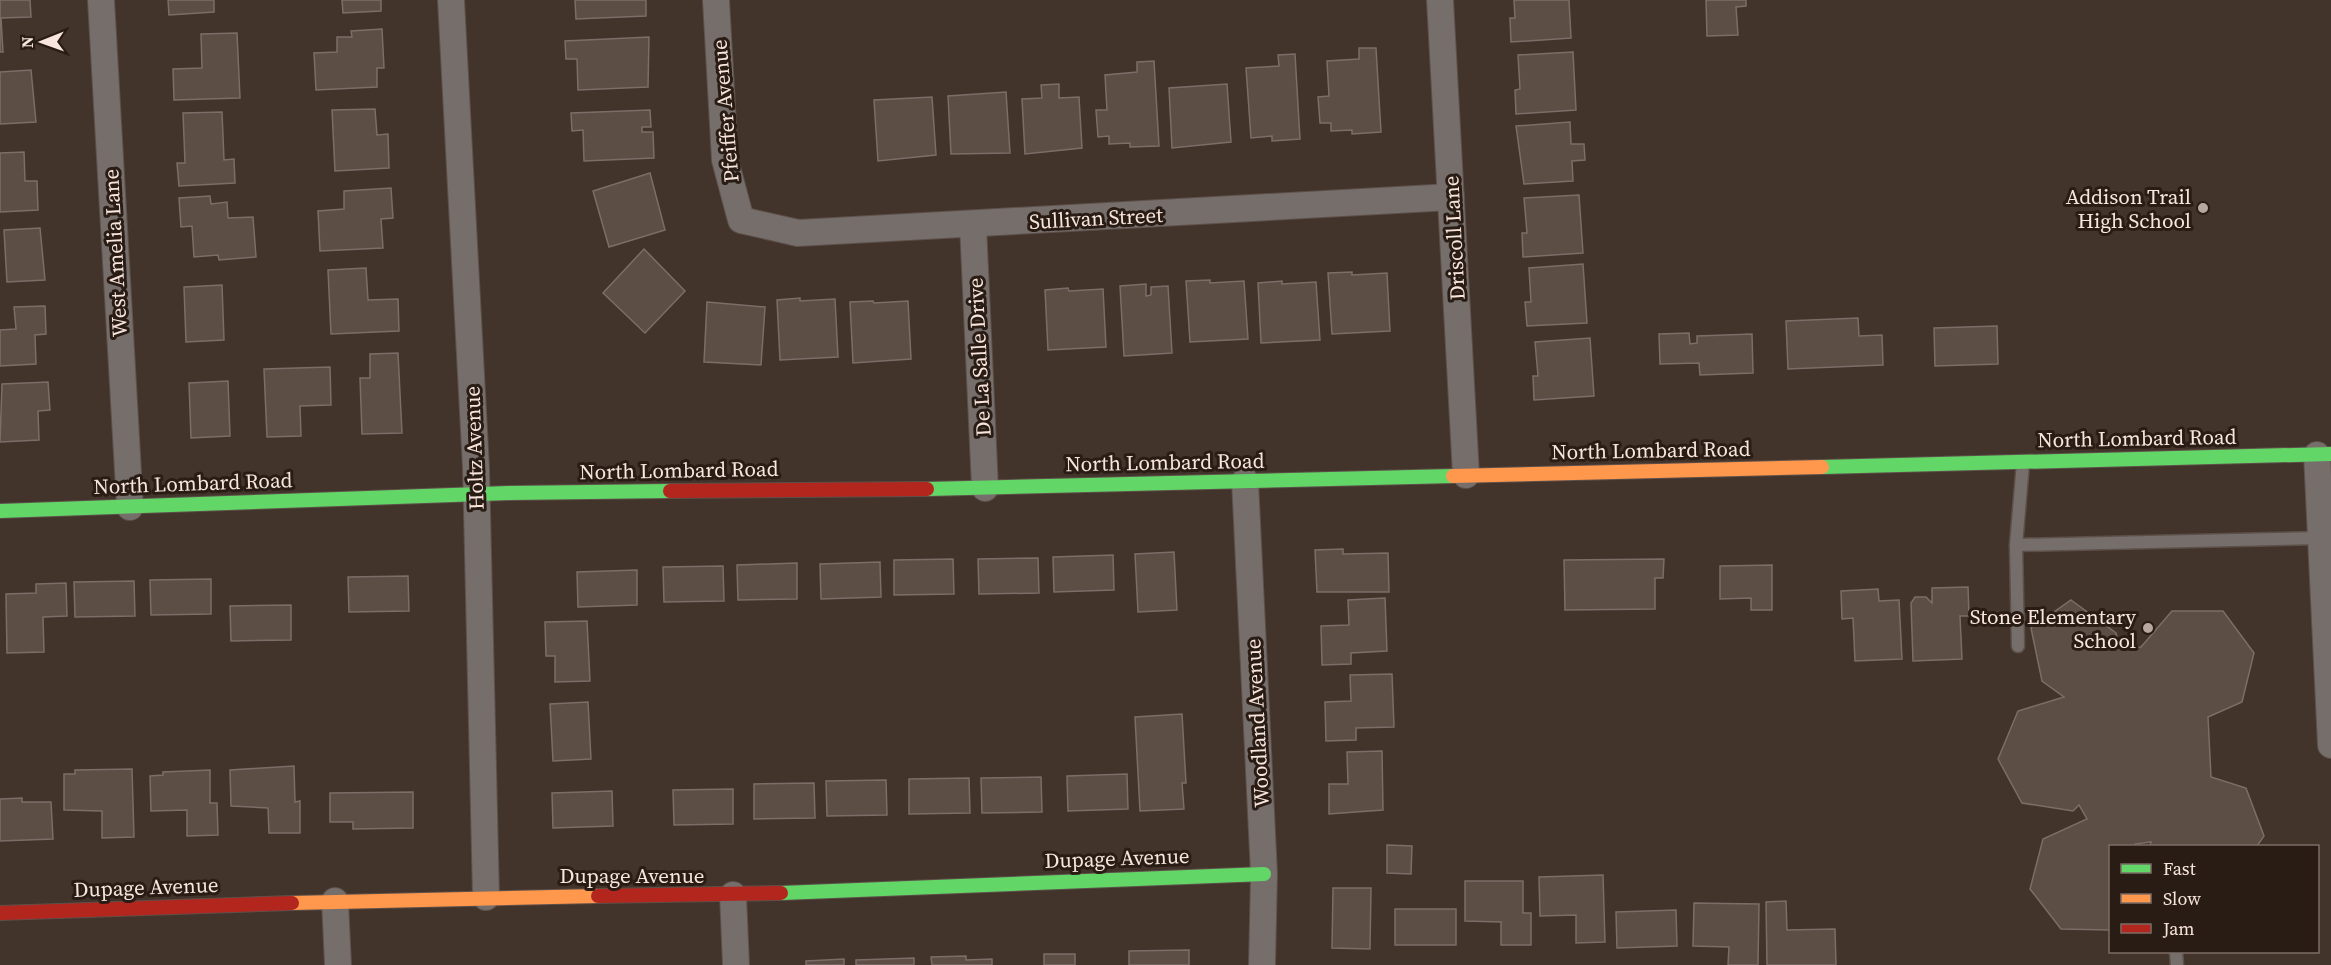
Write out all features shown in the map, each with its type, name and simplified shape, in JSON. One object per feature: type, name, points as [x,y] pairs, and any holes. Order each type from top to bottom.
[{"type":"street","name":"West Amelia Lane","points":[[101,0],[130,507]]},
{"type":"street","name":"Holtz Avenue","points":[[451,0],[476,494],[486,897]]},
{"type":"street","name":"Pfeiffer Avenue","points":[[716,0],[725,160],[741,220]]},
{"type":"street","name":"Driscoll Lane","points":[[1440,0],[1466,476]]},
{"type":"street","name":"Sullivan Street","points":[[741,220],[798,233],[1452,197]]},
{"type":"street","name":"De La Salle Drive","points":[[973,225],[985,488]]},
{"type":"street","name":"North Lombard Road","points":[[0,511],[476,494],[985,488],[2324,454]]},
{"type":"street","points":[[2324,454],[2321,538],[2331,745]]},
{"type":"street","name":"Woodland Avenue","points":[[1245,481],[1264,874],[1262,965]]},
{"type":"street","name":"Dupage Avenue","points":[[0,913],[486,897],[733,895],[1264,874]]},
{"type":"street","points":[[733,895],[736,965]]},
{"type":"street","points":[[335,901],[338,965]]},
{"type":"lane","points":[[2018,646],[2016,545],[2023,462]]},
{"type":"lane","points":[[2016,545],[2321,538]]},
{"type":"building","points":[[0,0],[30,0],[31,17],[1,18],[3,52],[0,52]]},
{"type":"building","points":[[168,0],[214,0],[214,12],[169,15]]},
{"type":"building","points":[[342,0],[381,0],[381,11],[343,13]]},
{"type":"building","points":[[575,0],[646,0],[646,16],[576,19]]},
{"type":"building","points":[[1514,0],[1569,0],[1571,38],[1511,42],[1510,18],[1515,18]]},
{"type":"building","points":[[1706,0],[1746,0],[1746,6],[1736,7],[1738,35],[1707,36]]},
{"type":"building","points":[[382,29],[384,68],[377,68],[377,87],[316,90],[314,53],[337,52],[337,37],[352,37],[351,31]]},
{"type":"building","points":[[237,33],[240,98],[174,100],[173,69],[202,68],[201,34]]},
{"type":"building","points":[[649,37],[648,87],[578,90],[577,59],[566,59],[565,41]]},
{"type":"building","points":[[1359,48],[1376,48],[1381,132],[1352,134],[1352,130],[1331,131],[1331,123],[1320,123],[1318,97],[1329,96],[1327,61],[1359,59]]},
{"type":"building","points":[[1573,52],[1576,110],[1516,114],[1515,90],[1520,89],[1518,55]]},
{"type":"building","points":[[1295,54],[1300,139],[1272,141],[1272,136],[1251,138],[1246,68],[1279,66],[1278,55]]},
{"type":"building","points":[[1154,61],[1159,146],[1130,147],[1130,143],[1109,144],[1109,136],[1098,137],[1096,110],[1107,110],[1105,75],[1137,72],[1137,62]]},
{"type":"building","points":[[31,70],[36,122],[0,124],[0,72]]},
{"type":"building","points":[[1059,84],[1059,98],[1079,97],[1082,148],[1025,154],[1022,99],[1042,98],[1041,85]]},
{"type":"building","points":[[1227,84],[1231,142],[1172,148],[1169,88]]},
{"type":"building","points":[[1006,92],[1010,153],[951,154],[948,96]]},
{"type":"building","points":[[932,97],[936,155],[878,161],[874,100]]},
{"type":"building","points":[[375,109],[377,135],[388,134],[389,168],[335,171],[332,110]]},
{"type":"building","points":[[650,110],[651,127],[642,127],[642,132],[653,132],[654,158],[584,161],[583,130],[572,131],[571,113]]},
{"type":"building","points":[[222,112],[224,160],[234,159],[235,183],[179,186],[177,163],[185,163],[183,113]]},
{"type":"building","points":[[1570,122],[1571,144],[1584,144],[1585,160],[1572,161],[1573,181],[1524,184],[1516,126]]},
{"type":"building","points":[[24,152],[25,181],[37,181],[38,210],[0,212],[0,153]]},
{"type":"building","points":[[650,173],[665,230],[609,247],[593,191]]},
{"type":"building","points":[[391,188],[393,218],[381,219],[383,248],[320,251],[318,211],[344,209],[344,191]]},
{"type":"building","points":[[1579,195],[1583,253],[1523,257],[1522,233],[1527,233],[1524,198]]},
{"type":"building","points":[[210,196],[211,204],[227,202],[228,218],[253,217],[256,257],[219,260],[218,255],[194,257],[192,226],[181,227],[179,198]]},
{"type":"building","points":[[40,228],[45,280],[7,282],[4,230]]},
{"type":"building","points":[[644,249],[685,291],[645,333],[603,293]]},
{"type":"building","points":[[1583,264],[1587,323],[1527,326],[1525,302],[1531,302],[1529,268]]},
{"type":"building","points":[[366,268],[368,300],[398,299],[399,331],[331,334],[328,270]]},
{"type":"building","points":[[1352,272],[1352,275],[1387,273],[1390,331],[1332,334],[1328,273]]},
{"type":"building","points":[[1210,280],[1210,283],[1244,281],[1248,339],[1190,342],[1186,281]]},
{"type":"building","points":[[1282,281],[1282,284],[1316,282],[1320,340],[1261,343],[1258,283]]},
{"type":"building","points":[[1146,284],[1146,296],[1151,295],[1151,287],[1168,286],[1172,353],[1124,356],[1120,286]]},
{"type":"building","points":[[222,285],[224,340],[186,342],[184,287]]},
{"type":"building","points":[[1068,288],[1069,291],[1103,289],[1106,347],[1048,350],[1045,290]]},
{"type":"building","points":[[800,298],[800,301],[835,299],[838,357],[780,360],[777,300]]},
{"type":"building","points":[[873,301],[874,303],[908,301],[911,359],[853,363],[850,302]]},
{"type":"building","points":[[707,302],[765,307],[761,365],[704,362]]},
{"type":"building","points":[[45,306],[46,334],[35,335],[36,364],[0,366],[0,330],[16,329],[14,307]]},
{"type":"building","points":[[1858,318],[1859,336],[1882,335],[1883,365],[1788,369],[1786,321]]},
{"type":"building","points":[[1997,326],[1998,364],[1935,366],[1934,328]]},
{"type":"building","points":[[1689,333],[1690,344],[1697,343],[1697,336],[1752,334],[1753,373],[1700,375],[1699,363],[1660,364],[1659,334]]},
{"type":"building","points":[[1590,338],[1594,396],[1534,400],[1533,376],[1538,376],[1535,342]]},
{"type":"building","points":[[398,353],[402,433],[362,434],[360,378],[370,378],[370,354]]},
{"type":"building","points":[[330,367],[331,405],[300,406],[301,436],[267,437],[264,369]]},
{"type":"building","points":[[228,381],[230,436],[191,438],[189,383]]},
{"type":"building","points":[[48,382],[50,410],[38,411],[39,440],[0,442],[2,384]]},
{"type":"building","points":[[1343,549],[1343,554],[1388,553],[1389,592],[1317,592],[1315,550]]},
{"type":"building","points":[[1174,552],[1177,610],[1138,612],[1135,554]]},
{"type":"building","points":[[1113,555],[1114,590],[1054,592],[1053,557]]},
{"type":"building","points":[[1038,558],[1039,593],[979,594],[978,559]]},
{"type":"building","points":[[953,559],[954,594],[894,595],[894,560]]},
{"type":"building","points":[[1664,559],[1663,578],[1655,578],[1655,609],[1565,610],[1564,560]]},
{"type":"building","points":[[880,562],[881,597],[821,599],[820,564]]},
{"type":"building","points":[[797,563],[797,599],[738,600],[737,565]]},
{"type":"building","points":[[1772,565],[1772,610],[1751,610],[1751,598],[1720,599],[1720,566]]},
{"type":"building","points":[[723,566],[724,601],[664,602],[663,567]]},
{"type":"building","points":[[637,570],[637,605],[578,607],[577,572]]},
{"type":"building","points":[[408,576],[409,611],[349,612],[348,577]]},
{"type":"building","points":[[211,579],[211,614],[151,615],[150,580]]},
{"type":"building","points":[[134,581],[135,616],[75,617],[74,582]]},
{"type":"building","points":[[66,583],[67,616],[43,617],[44,652],[7,653],[6,594],[36,593],[36,584]]},
{"type":"building","points":[[1968,587],[1969,616],[1960,616],[1962,659],[1913,661],[1911,603],[1915,597],[1926,597],[1932,603],[1932,588]]},
{"type":"building","points":[[1878,589],[1879,601],[1899,600],[1902,659],[1855,661],[1853,618],[1842,619],[1841,591]]},
{"type":"building","points":[[1385,598],[1387,651],[1351,653],[1351,664],[1322,665],[1321,626],[1349,625],[1348,600]]},
{"type":"building","name":"Stone Elementary School","points":[[2071,600],[2116,633],[2120,649],[2141,647],[2172,611],[2223,611],[2254,653],[2242,702],[2208,717],[2211,777],[2246,788],[2264,836],[2258,845],[2150,845],[2151,842],[2136,845],[2109,845],[2109,930],[2061,929],[2030,889],[2043,839],[2087,819],[2079,805],[2073,811],[2022,803],[1998,759],[2018,711],[2064,697],[2042,681],[2031,628]]},
{"type":"building","points":[[291,605],[291,640],[231,641],[230,606]]},
{"type":"building","points":[[587,621],[590,681],[555,682],[555,656],[546,656],[545,622]]},
{"type":"building","points":[[1392,674],[1394,727],[1356,728],[1356,740],[1326,741],[1325,702],[1351,701],[1350,675]]},
{"type":"building","points":[[588,702],[591,759],[553,761],[550,704]]},
{"type":"building","points":[[1182,714],[1186,783],[1182,783],[1184,809],[1140,811],[1135,717]]},
{"type":"building","points":[[1382,751],[1383,810],[1329,814],[1329,784],[1348,784],[1347,752]]},
{"type":"building","points":[[294,766],[295,802],[300,801],[300,833],[269,833],[268,808],[231,806],[230,770]]},
{"type":"building","points":[[132,769],[134,837],[102,838],[102,811],[64,810],[64,774],[75,774],[75,770]]},
{"type":"building","points":[[210,770],[210,803],[217,803],[218,835],[187,836],[187,810],[151,811],[150,776],[163,775],[163,772]]},
{"type":"building","points":[[1127,774],[1128,809],[1068,811],[1067,776]]},
{"type":"building","points":[[1041,777],[1042,812],[982,813],[981,778]]},
{"type":"building","points":[[969,778],[970,813],[909,814],[909,779]]},
{"type":"building","points":[[886,780],[887,815],[827,816],[826,781]]},
{"type":"building","points":[[814,783],[815,818],[754,819],[754,784]]},
{"type":"building","points":[[733,789],[733,824],[674,825],[673,790]]},
{"type":"building","points":[[612,791],[613,826],[553,828],[552,793]]},
{"type":"building","points":[[413,792],[413,828],[353,829],[353,822],[330,822],[330,793]]},
{"type":"building","points":[[22,798],[22,802],[51,802],[53,839],[0,841],[0,799]]},
{"type":"building","points":[[1387,845],[1412,846],[1411,874],[1387,873]]},
{"type":"building","points":[[1603,875],[1605,942],[1576,943],[1576,915],[1540,916],[1539,877]]},
{"type":"building","points":[[1465,881],[1523,881],[1523,913],[1531,913],[1531,945],[1501,945],[1501,922],[1465,921]]},
{"type":"building","points":[[1333,888],[1371,888],[1370,949],[1332,948]]},
{"type":"building","points":[[1786,901],[1787,930],[1835,929],[1836,965],[1767,965],[1766,902]]},
{"type":"building","points":[[1694,903],[1759,904],[1758,965],[1728,965],[1729,947],[1693,946]]},
{"type":"building","points":[[1395,909],[1456,909],[1456,945],[1395,945]]},
{"type":"building","points":[[1676,910],[1677,946],[1617,948],[1616,912]]},
{"type":"building","points":[[1189,950],[1189,965],[1129,965],[1129,951]]},
{"type":"building","points":[[1044,954],[1075,954],[1075,965],[1044,965]]},
{"type":"building","points":[[966,956],[966,960],[992,959],[992,965],[932,965],[931,957]]},
{"type":"building","points":[[914,958],[914,965],[856,965],[856,960]]},
{"type":"building","points":[[844,959],[844,965],[806,965],[806,961]]},
{"type":"traffic: fast","points":[[1822,467],[2331,454]]},
{"type":"traffic: fast","points":[[927,489],[1453,476]]},
{"type":"traffic: fast","points":[[0,511],[509,493],[670,491]]},
{"type":"traffic: fast","points":[[781,893],[1264,874]]},
{"type":"traffic: slow","points":[[1453,476],[1822,467]]},
{"type":"traffic: slow","points":[[292,903],[598,896]]},
{"type":"traffic: jam","points":[[670,491],[927,489]]},
{"type":"traffic: jam","points":[[598,896],[781,893]]},
{"type":"traffic: jam","points":[[0,913],[292,903]]},
{"type":"place","name":"Addison Trail High School","points":[[2203,208]]},
{"type":"place","name":"Stone Elementary School","points":[[2148,628]]}]
